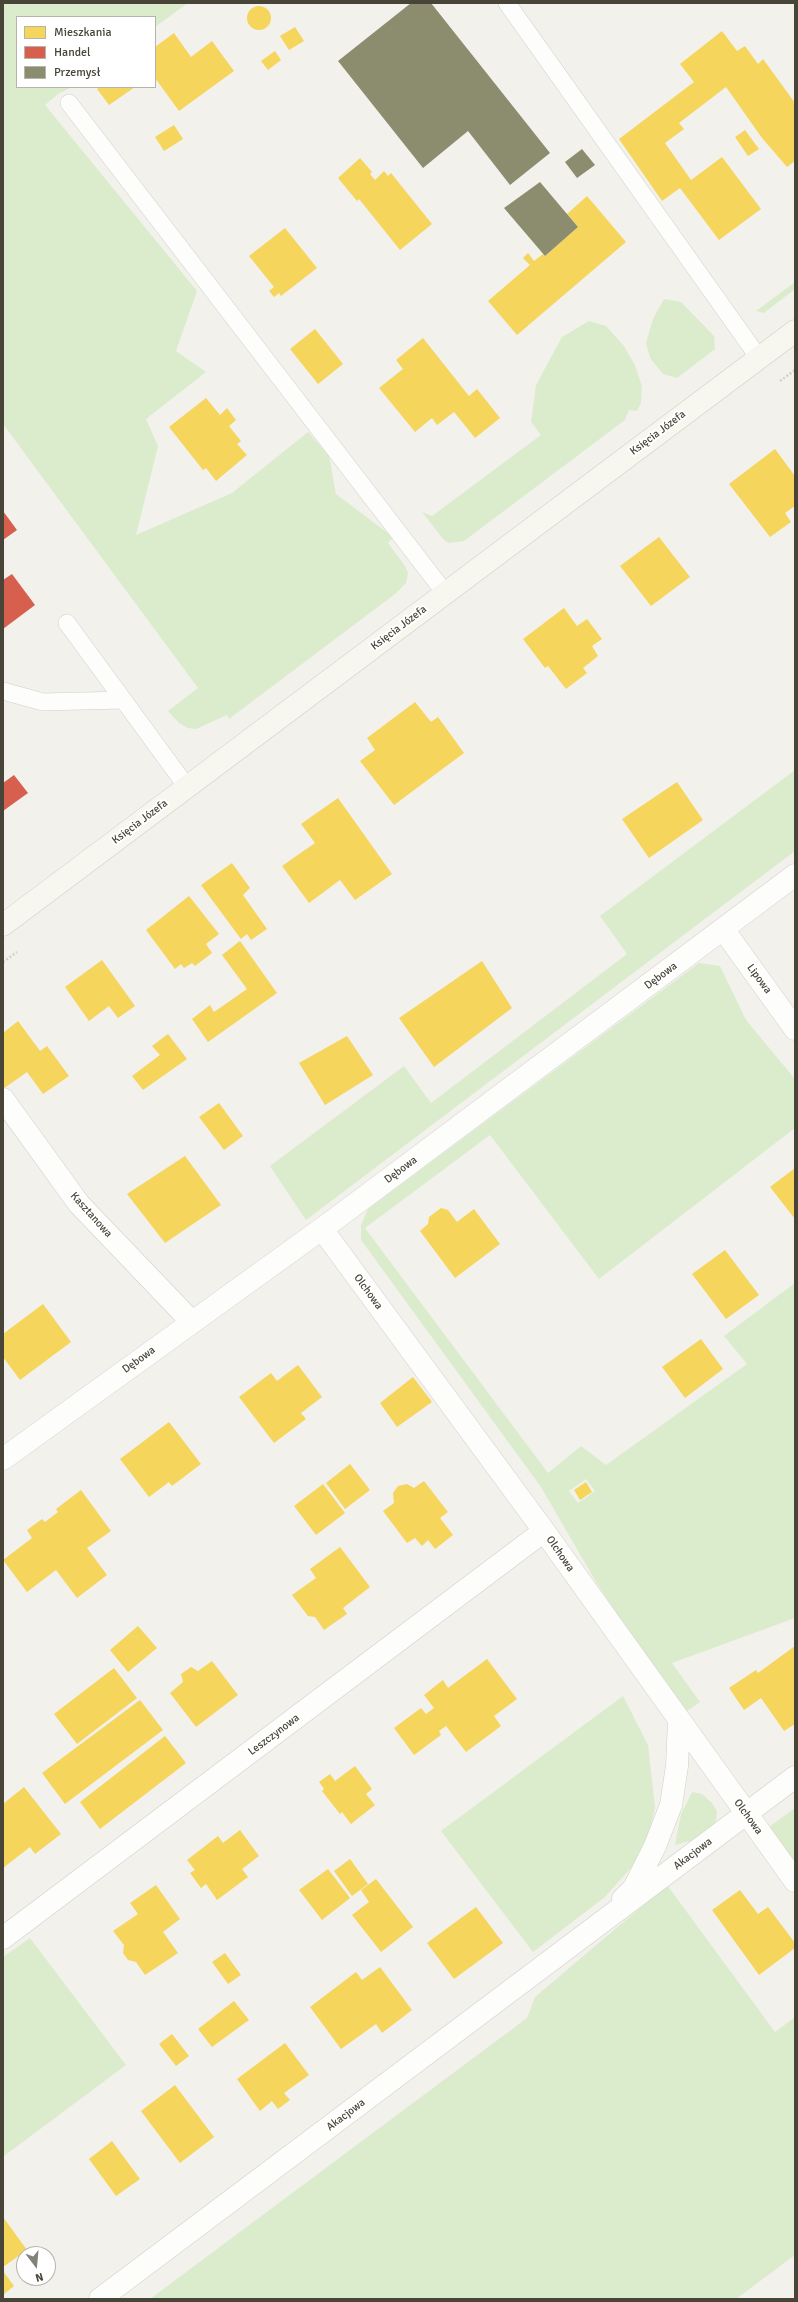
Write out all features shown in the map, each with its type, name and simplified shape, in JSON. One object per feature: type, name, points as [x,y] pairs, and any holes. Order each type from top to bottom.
[{"type":"street","name":"Księcia Józefa","points":[[3,925],[795,331]]},
{"type":"street","name":"Dębowa","points":[[3,1459],[192,1321],[322,1229],[795,876]]},
{"type":"street","name":"Lipowa","points":[[723,929],[795,1029]]},
{"type":"street","name":"Kasztanowa","points":[[3,1099],[78,1204],[192,1321]]},
{"type":"street","name":"Olchowa","points":[[322,1229],[544,1531],[745,1814],[795,1881]]},
{"type":"street","name":"Leszczynowa","points":[[3,1938],[544,1531]]},
{"type":"street","name":"Akacjowa","points":[[592,1932],[634,1888],[655,1846],[670,1805],[677,1766],[679,1721]]},
{"type":"street","name":"Akacjowa","points":[[100,2299],[592,1932],[795,1777]]},
{"type":"lane","points":[[507,3],[759,358]]},
{"type":"lane","points":[[69,103],[445,593]]},
{"type":"lane","points":[[67,623],[187,787]]},
{"type":"lane","points":[[3,691],[43,702],[123,700]]},
{"type":"green space","points":[[3,3],[188,3],[156,26],[156,16],[16,16],[16,88],[70,88],[58,94],[45,105],[197,291],[176,351],[206,372],[146,419],[158,446],[136,535],[232,493],[308,432],[329,456],[336,494],[393,537],[388,543],[405,566],[408,573],[406,583],[395,594],[229,719],[227,715],[196,729],[188,728],[179,723],[168,711],[198,688],[3,424]]},
{"type":"green space","points":[[795,282],[795,289],[764,313],[756,311]]},
{"type":"green space","points":[[664,299],[681,302],[714,336],[715,349],[677,378],[663,374],[650,358],[646,343],[653,319]]},
{"type":"green space","points":[[589,321],[606,326],[624,346],[635,365],[642,386],[641,403],[637,411],[629,410],[625,420],[464,541],[449,543],[444,540],[422,512],[432,516],[541,435],[531,422],[536,385],[562,337]]},
{"type":"green space","points":[[795,770],[795,851],[306,1220],[270,1166],[404,1066],[431,1103],[627,954],[600,916]]},
{"type":"green space","points":[[699,963],[720,966],[746,1020],[795,1079],[795,1128],[599,1279],[490,1135],[365,1228],[548,1473],[581,1446],[606,1465],[747,1364],[724,1336],[795,1283],[795,1618],[672,1663],[700,1702],[683,1714],[596,1582],[541,1487],[361,1240],[361,1225],[368,1209]],"holes":[[[586,1479],[595,1491],[578,1503],[569,1491]]]},
{"type":"green space","points":[[623,1696],[648,1745],[655,1807],[649,1837],[637,1861],[605,1897],[533,1952],[441,1831]]},
{"type":"green space","points":[[692,1792],[702,1794],[712,1803],[717,1811],[716,1820],[709,1832],[690,1841],[675,1845],[681,1814]]},
{"type":"green space","points":[[795,1808],[795,1870],[762,1832]]},
{"type":"green space","points":[[667,1885],[775,2032],[795,2017],[795,2255],[736,2299],[150,2299],[527,2018],[535,1997]]},
{"type":"green space","points":[[30,1938],[126,2065],[4,2156],[3,1957]]},
{"type":"building: Mieszkania","points":[[259,6],[268,9],[271,18],[268,27],[259,30],[250,27],[247,18],[250,9]]},
{"type":"building: Mieszkania","points":[[295,27],[304,41],[289,50],[280,36]]},
{"type":"building: Mieszkania","points":[[722,31],[737,51],[745,46],[758,64],[763,59],[795,103],[795,161],[787,167],[762,138],[726,87],[679,123],[684,129],[665,143],[691,180],[722,157],[761,209],[719,240],[680,188],[662,201],[619,139],[694,82],[680,64]]},
{"type":"building: Mieszkania","points":[[174,33],[191,57],[212,41],[234,71],[179,111],[156,79],[156,46]]},
{"type":"building: Mieszkania","points":[[275,51],[281,60],[268,70],[261,61]]},
{"type":"building: Mieszkania","points":[[98,88],[134,88],[109,105],[97,89]]},
{"type":"building: Mieszkania","points":[[174,125],[183,139],[164,151],[155,137]]},
{"type":"building: Mieszkania","points":[[745,130],[759,149],[748,156],[735,137]]},
{"type":"building: Mieszkania","points":[[360,158],[372,172],[370,174],[375,180],[384,171],[388,176],[391,173],[432,224],[400,250],[359,199],[357,201],[338,178]]},
{"type":"building: Mieszkania","points":[[587,196],[626,242],[517,335],[488,301],[530,265],[523,258],[528,253],[534,261],[543,254],[545,256],[578,227],[567,214]]},
{"type":"building: Mieszkania","points":[[285,228],[317,268],[281,296],[279,293],[274,297],[269,291],[274,287],[249,256]]},
{"type":"building: Mieszkania","points":[[315,329],[343,364],[318,384],[290,349]]},
{"type":"building: Mieszkania","points":[[423,338],[469,396],[477,389],[500,418],[475,438],[454,412],[437,425],[432,418],[415,432],[379,388],[403,369],[396,360]]},
{"type":"building: Mieszkania","points":[[206,398],[220,415],[227,408],[236,420],[229,426],[241,441],[237,444],[247,455],[216,481],[206,468],[203,470],[169,427]]},
{"type":"building: Mieszkania","points":[[775,449],[795,476],[795,506],[785,513],[791,522],[770,537],[729,484]]},
{"type":"building: Mieszkania","points":[[659,537],[690,577],[651,606],[620,566]]},
{"type":"building: Mieszkania","points":[[564,608],[577,626],[587,619],[602,639],[592,646],[598,656],[583,668],[587,673],[566,689],[548,666],[545,668],[523,639]]},
{"type":"building: Mieszkania","points":[[415,702],[431,722],[438,717],[464,753],[394,805],[360,761],[375,750],[367,738]]},
{"type":"building: Mieszkania","points":[[677,782],[703,820],[649,858],[622,819]]},
{"type":"building: Mieszkania","points":[[338,798],[392,874],[355,900],[340,880],[309,903],[282,866],[315,843],[301,824]]},
{"type":"building: Mieszkania","points":[[232,863],[250,888],[243,895],[267,929],[251,940],[247,934],[241,939],[201,885]]},
{"type":"building: Mieszkania","points":[[189,896],[219,934],[206,944],[212,953],[195,966],[192,963],[184,968],[181,964],[175,969],[146,930]]},
{"type":"building: Mieszkania","points":[[240,941],[277,993],[208,1042],[192,1019],[210,1005],[214,1012],[247,989],[222,955]]},
{"type":"building: Mieszkania","points":[[102,960],[135,1006],[118,1018],[109,1006],[89,1021],[65,987]]},
{"type":"building: Mieszkania","points":[[482,961],[512,1008],[434,1067],[399,1018]]},
{"type":"building: Mieszkania","points":[[18,1021],[40,1051],[47,1046],[69,1076],[43,1094],[27,1072],[3,1089],[3,1033]]},
{"type":"building: Mieszkania","points":[[168,1034],[187,1059],[143,1090],[132,1076],[160,1055],[152,1046]]},
{"type":"building: Mieszkania","points":[[347,1036],[373,1075],[325,1105],[299,1063]]},
{"type":"building: Mieszkania","points":[[219,1103],[243,1136],[224,1150],[199,1117]]},
{"type":"building: Mieszkania","points":[[185,1156],[221,1205],[165,1243],[127,1194]]},
{"type":"building: Mieszkania","points":[[795,1168],[795,1219],[770,1187]]},
{"type":"building: Mieszkania","points":[[441,1208],[448,1210],[457,1222],[474,1209],[500,1244],[455,1278],[420,1231],[428,1224],[429,1217]]},
{"type":"building: Mieszkania","points":[[725,1250],[759,1295],[726,1319],[692,1274]]},
{"type":"building: Mieszkania","points":[[43,1304],[71,1342],[20,1380],[3,1357],[3,1334]]},
{"type":"building: Mieszkania","points":[[701,1339],[723,1369],[685,1398],[662,1367]]},
{"type":"building: Mieszkania","points":[[298,1365],[322,1397],[301,1413],[306,1419],[274,1443],[239,1397],[271,1373],[277,1381]]},
{"type":"building: Mieszkania","points":[[413,1377],[432,1402],[397,1427],[380,1403]]},
{"type":"building: Mieszkania","points":[[169,1422],[201,1464],[172,1486],[169,1482],[149,1497],[120,1459]]},
{"type":"building: Mieszkania","points":[[350,1464],[370,1490],[345,1509],[326,1483]]},
{"type":"building: Mieszkania","points":[[424,1481],[448,1512],[440,1518],[453,1535],[435,1549],[428,1540],[422,1546],[415,1538],[407,1543],[383,1511],[394,1503],[393,1493],[398,1486],[407,1484],[414,1488]]},
{"type":"building: Mieszkania","points":[[586,1482],[592,1492],[580,1500],[574,1490]]},
{"type":"building: Mieszkania","points":[[323,1484],[345,1513],[316,1535],[294,1506]]},
{"type":"building: Mieszkania","points":[[81,1490],[111,1531],[87,1548],[107,1575],[77,1598],[56,1570],[27,1592],[3,1560],[32,1538],[27,1530],[42,1519],[45,1522],[58,1512],[56,1509]]},
{"type":"building: Mieszkania","points":[[340,1547],[370,1587],[343,1608],[347,1614],[324,1630],[315,1617],[308,1616],[292,1595],[316,1578],[310,1569]]},
{"type":"building: Mieszkania","points":[[138,1626],[157,1648],[128,1672],[110,1650]]},
{"type":"building: Mieszkania","points":[[795,1646],[795,1724],[784,1731],[761,1698],[744,1710],[729,1688],[756,1670],[758,1673]]},
{"type":"building: Mieszkania","points":[[487,1659],[517,1699],[494,1716],[501,1726],[466,1752],[446,1726],[439,1731],[441,1735],[414,1755],[394,1728],[421,1708],[426,1714],[434,1708],[424,1695],[443,1680],[448,1688]]},
{"type":"building: Mieszkania","points":[[212,1661],[238,1695],[196,1727],[170,1693],[183,1682],[181,1674],[191,1667],[198,1671]]},
{"type":"building: Mieszkania","points":[[114,1668],[137,1698],[77,1744],[54,1714]]},
{"type":"building: Mieszkania","points":[[140,1700],[163,1730],[65,1804],[42,1773]]},
{"type":"building: Mieszkania","points":[[165,1736],[186,1763],[100,1829],[80,1802]]},
{"type":"building: Mieszkania","points":[[355,1766],[372,1789],[366,1794],[375,1805],[351,1824],[342,1812],[340,1814],[322,1791],[324,1789],[319,1782],[330,1774],[335,1781]]},
{"type":"building: Mieszkania","points":[[24,1787],[61,1834],[35,1854],[30,1847],[3,1868],[3,1804]]},
{"type":"building: Mieszkania","points":[[240,1830],[259,1856],[242,1869],[248,1877],[217,1900],[206,1884],[201,1888],[190,1873],[195,1870],[187,1860],[218,1836],[223,1843]]},
{"type":"building: Mieszkania","points":[[350,1859],[368,1884],[352,1896],[334,1871]]},
{"type":"building: Mieszkania","points":[[328,1869],[350,1898],[322,1920],[299,1890]]},
{"type":"building: Mieszkania","points":[[376,1879],[413,1927],[381,1952],[352,1915],[369,1902],[361,1890]]},
{"type":"building: Mieszkania","points":[[156,1885],[180,1919],[163,1932],[178,1953],[145,1975],[136,1962],[128,1960],[123,1953],[124,1945],[113,1931],[138,1914],[130,1903]]},
{"type":"building: Mieszkania","points":[[740,1890],[758,1914],[768,1907],[795,1943],[795,1948],[759,1975],[712,1910]]},
{"type":"building: Mieszkania","points":[[476,1907],[503,1943],[454,1979],[427,1943]]},
{"type":"building: Mieszkania","points":[[225,1953],[241,1975],[228,1984],[212,1962]]},
{"type":"building: Mieszkania","points":[[380,1967],[412,2010],[382,2033],[376,2024],[341,2049],[310,2007],[356,1972],[362,1980]]},
{"type":"building: Mieszkania","points":[[234,2001],[249,2020],[212,2047],[198,2029]]},
{"type":"building: Mieszkania","points":[[172,2034],[189,2056],[176,2066],[159,2044]]},
{"type":"building: Mieszkania","points":[[285,2043],[309,2075],[284,2093],[290,2100],[278,2109],[272,2101],[260,2111],[237,2079]]},
{"type":"building: Mieszkania","points":[[175,2085],[214,2137],[180,2163],[141,2111]]},
{"type":"building: Mieszkania","points":[[112,2141],[140,2179],[116,2196],[89,2159]]},
{"type":"building: Mieszkania","points":[[3,2217],[24,2246],[16,2246],[16,2258],[3,2267]]},
{"type":"building: Mieszkania","points":[[3,2271],[14,2286],[3,2295]]},
{"type":"building: Handel","points":[[3,511],[17,530],[3,540]]},
{"type":"building: Handel","points":[[12,574],[35,605],[3,629],[3,580]]},
{"type":"building: Handel","points":[[14,775],[28,793],[3,811],[3,783]]},
{"type":"building: Przemysł","points":[[411,3],[431,3],[550,153],[510,185],[468,131],[423,168],[338,61]]},
{"type":"building: Przemysł","points":[[582,149],[595,165],[577,178],[565,162]]},
{"type":"building: Przemysł","points":[[540,182],[578,227],[545,256],[504,208]]}]
